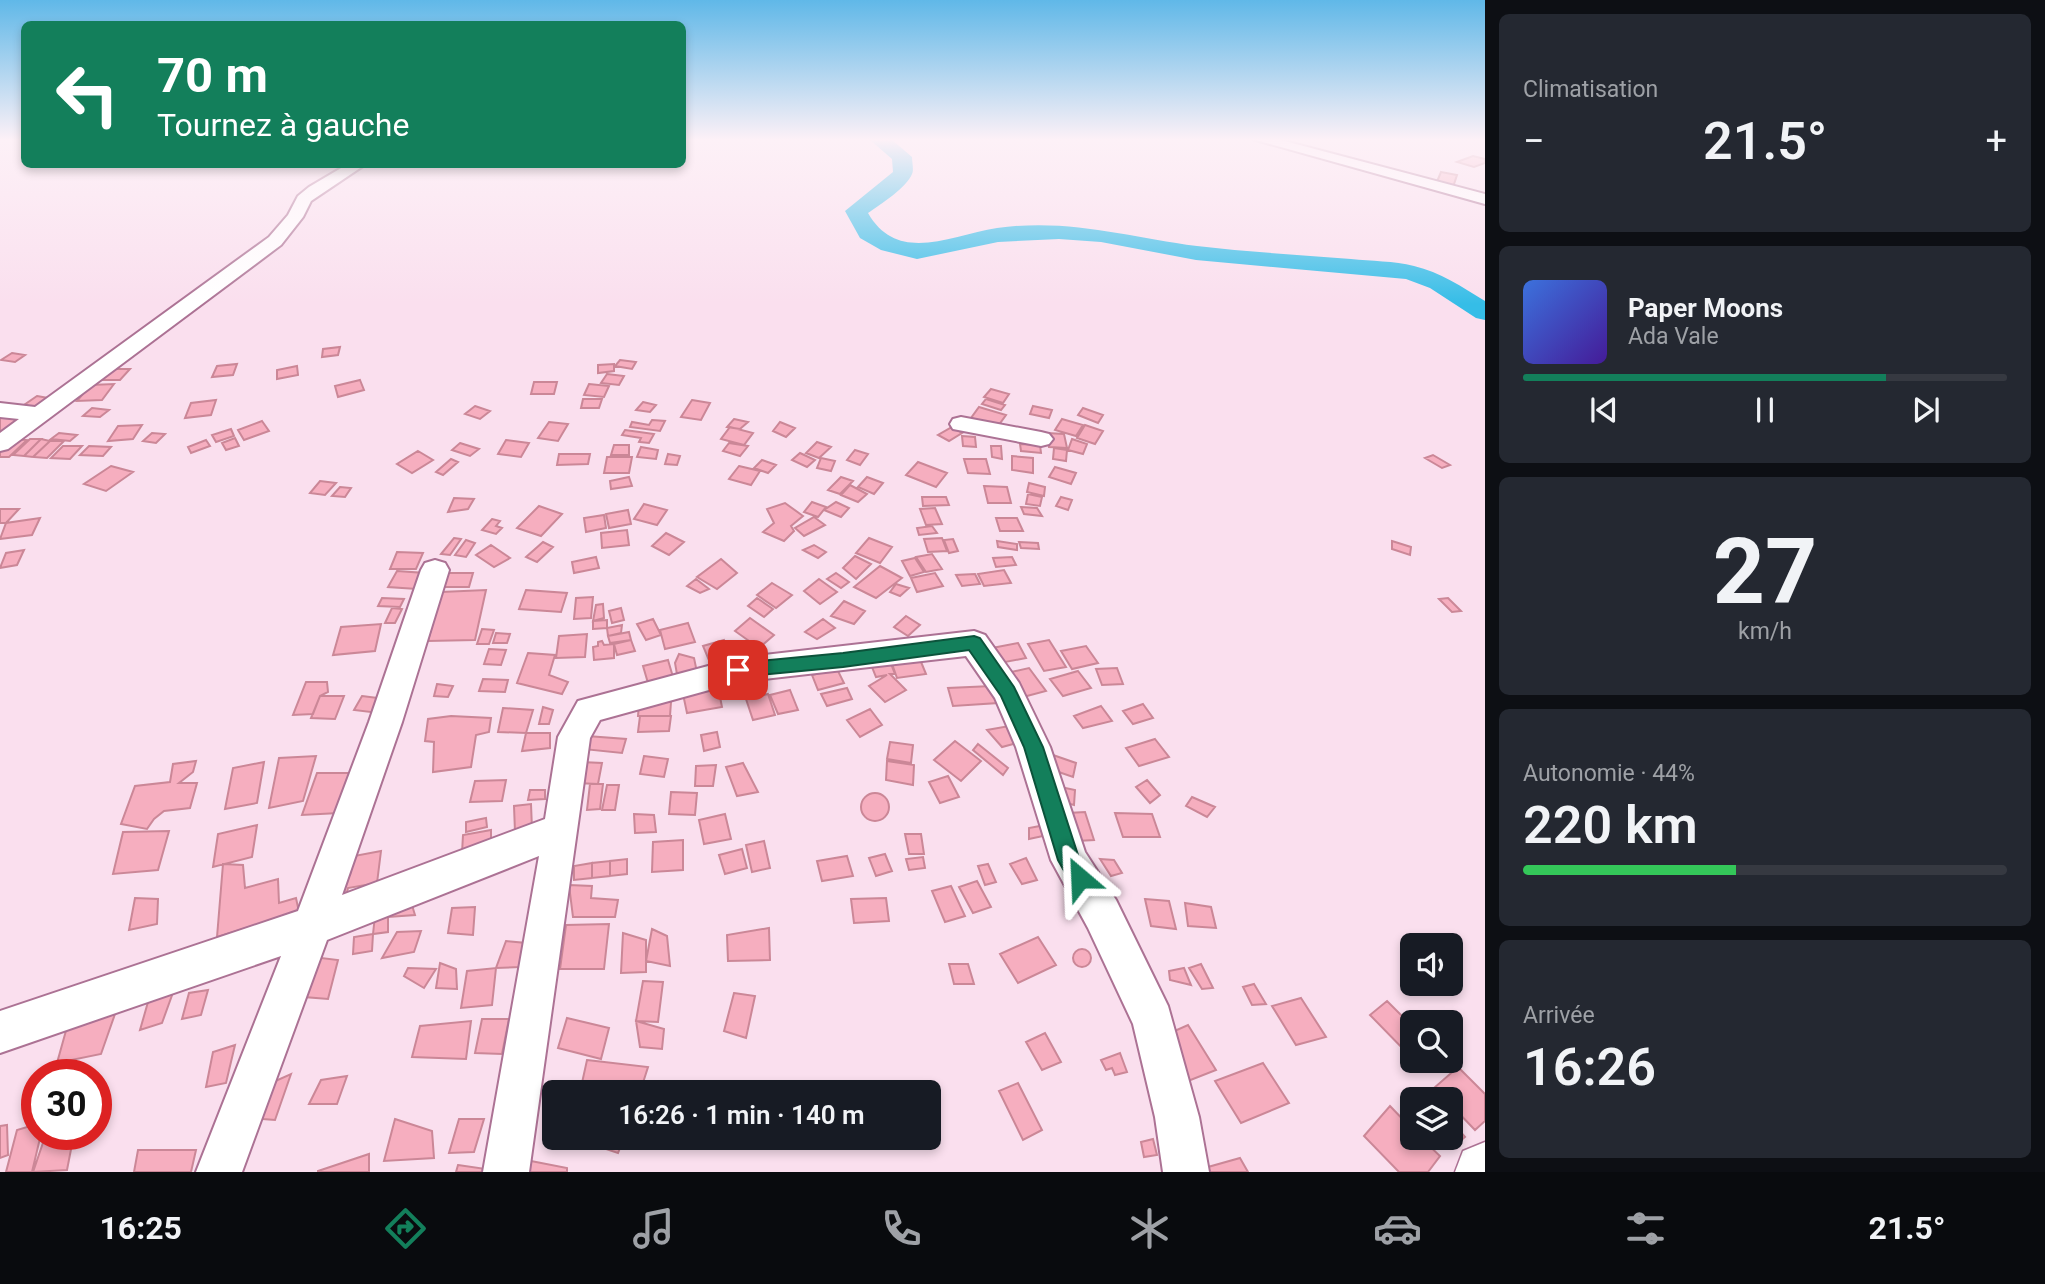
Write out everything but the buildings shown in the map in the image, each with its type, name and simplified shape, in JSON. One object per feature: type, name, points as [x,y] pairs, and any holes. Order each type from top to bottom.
[{"type":"street","points":[[0,444],[248,262],[286,229],[304,199],[312,194]]},
{"type":"street","points":[[1465,194],[1485,199]]},
{"type":"street","points":[[0,410],[38,414]]},
{"type":"street","points":[[961,424],[1041,439]]},
{"type":"street","points":[[219,1172],[313,926],[404,669],[435,570]]},
{"type":"street","points":[[506,1172],[574,737],[589,710],[738,670],[974,643],[1008,692],[1033,747],[1069,860],[1102,914],[1153,1021],[1177,1117],[1186,1172]]},
{"type":"street","points":[[0,1032],[313,926],[561,830]]},
{"type":"waterway","points":[[881,194],[856,211],[868,233],[889,245],[917,252],[998,235],[1059,232],[1101,235],[1196,253],[1410,272],[1439,283],[1485,312]]},
{"type":"route","points":[[738,670],[974,643],[1008,692],[1033,747],[1069,860],[1080,878]]}]
